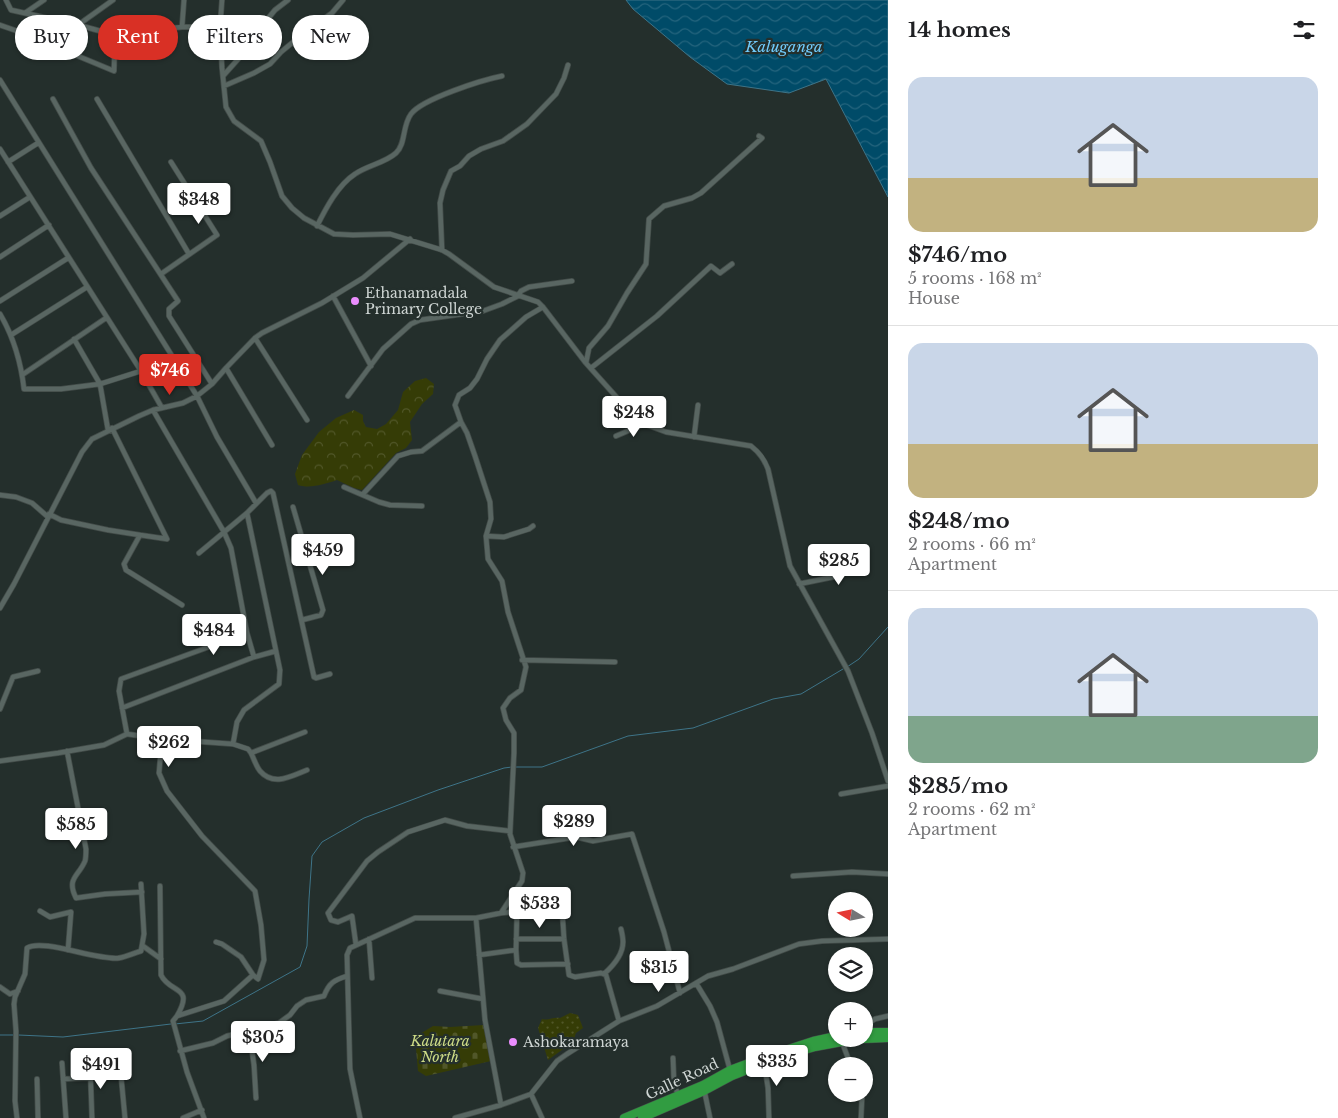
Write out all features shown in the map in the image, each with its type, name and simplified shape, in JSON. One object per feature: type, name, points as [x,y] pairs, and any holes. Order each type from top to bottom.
[{"type":"highway","points":[[873,1032],[888,1032]]},
{"type":"highway","points":[[873,1038],[888,1038]]},
{"type":"highway","name":"Galle Road","points":[[642,1118],[731,1073],[813,1041],[828,1040]]},
{"type":"highway","name":"Galle Road","points":[[624,1118],[678,1095],[704,1088]]},
{"type":"street","points":[[6,0],[11,10],[35,15]]},
{"type":"street","points":[[26,13],[44,0]]},
{"type":"street","points":[[88,18],[113,0]]},
{"type":"street","points":[[182,27],[184,0]]},
{"type":"street","points":[[221,15],[222,0]]},
{"type":"street","points":[[223,76],[249,47],[261,27],[275,10],[288,0]]},
{"type":"street","points":[[224,86],[270,64],[298,38],[332,13],[343,0]]},
{"type":"street","points":[[0,25],[114,71],[115,60]]},
{"type":"street","points":[[178,27],[188,27]]},
{"type":"street","points":[[222,60],[226,106],[234,121],[261,141],[282,196],[304,218],[334,234],[390,234],[442,250],[494,288],[538,302],[543,306],[586,363],[620,401],[644,424],[666,432],[751,446],[759,452],[764,458],[768,469],[790,566],[848,671],[888,781]]},
{"type":"street","points":[[442,250],[440,203],[451,171],[460,166],[469,156],[481,149],[495,145],[527,124],[556,94],[568,65]]},
{"type":"street","points":[[317,226],[336,194],[347,181],[356,173],[387,159],[402,147],[403,134],[411,113],[427,102],[456,90],[502,76]]},
{"type":"street","points":[[0,80],[197,396],[216,437],[256,503]]},
{"type":"street","points":[[53,99],[91,168],[178,301],[169,309],[169,316],[212,384]]},
{"type":"street","points":[[97,99],[189,254]]},
{"type":"street","points":[[586,363],[589,348],[608,326],[627,292],[646,264],[649,219],[664,206],[692,198],[701,193],[762,138],[759,136]]},
{"type":"street","points":[[8,162],[38,143]]},
{"type":"street","points":[[0,149],[141,371],[162,408]]},
{"type":"street","points":[[161,274],[217,235],[171,162]]},
{"type":"street","points":[[0,216],[30,197]]},
{"type":"street","points":[[0,257],[49,225]]},
{"type":"street","points":[[0,608],[82,452],[92,439],[138,416],[153,410],[183,403],[197,396],[212,384],[255,338],[322,303],[363,278],[410,240]]},
{"type":"street","points":[[0,301],[68,258]]},
{"type":"street","points":[[591,368],[657,316],[711,266],[720,273],[732,264]]},
{"type":"street","points":[[348,396],[383,350],[412,324],[420,320],[483,311],[518,296],[521,291],[529,287],[572,281]]},
{"type":"street","points":[[11,335],[87,287]]},
{"type":"street","points":[[333,296],[371,366]]},
{"type":"street","points":[[501,913],[522,881],[523,873],[513,847],[510,831],[514,734],[506,720],[503,708],[510,698],[521,690],[526,667],[522,660],[508,612],[502,581],[488,559],[486,536],[491,519],[490,502],[467,433],[455,405],[459,395],[470,388],[477,379],[487,359],[500,340],[526,317],[543,306]]},
{"type":"street","points":[[0,314],[11,335],[24,388],[60,389],[100,384],[141,371]]},
{"type":"street","points":[[22,375],[106,318]]},
{"type":"street","points":[[255,338],[307,420]]},
{"type":"street","points":[[0,494],[32,503],[49,516],[61,520],[108,530],[167,539],[110,429],[100,384],[74,339]]},
{"type":"street","points":[[226,368],[272,445]]},
{"type":"street","points":[[694,437],[698,405]]},
{"type":"street","points":[[153,410],[224,532],[230,548],[247,633],[254,657]]},
{"type":"street","points":[[362,494],[398,456],[422,451],[461,422]]},
{"type":"street","points":[[616,436],[644,424]]},
{"type":"street","points":[[344,488],[390,505],[422,506]]},
{"type":"street","points":[[199,553],[271,491],[314,677],[330,674]]},
{"type":"street","points":[[293,508],[323,610],[321,615],[302,620]]},
{"type":"street","points":[[233,744],[237,722],[244,710],[278,684],[280,670],[247,513]]},
{"type":"street","points":[[486,536],[504,537],[534,526]]},
{"type":"street","points":[[140,535],[124,564],[126,570],[182,605]]},
{"type":"street","points":[[799,584],[838,576],[843,568],[843,553]]},
{"type":"street","points":[[126,734],[119,692],[121,680],[247,633]]},
{"type":"street","points":[[122,708],[254,657],[276,651]]},
{"type":"street","points":[[522,660],[615,662]]},
{"type":"street","points":[[0,709],[13,676],[38,671]]},
{"type":"street","points":[[250,753],[305,732]]},
{"type":"street","points":[[0,761],[104,745],[126,734],[162,739],[233,744],[248,749],[260,771],[271,779],[279,780],[307,770]]},
{"type":"street","points":[[162,739],[159,773],[168,791],[202,836],[255,891],[264,960],[258,979],[253,975],[241,957],[216,942]]},
{"type":"street","points":[[68,751],[86,849],[86,860],[73,878],[72,891],[76,898],[142,892]]},
{"type":"street","points":[[840,794],[888,786]]},
{"type":"street","points":[[356,945],[352,916],[338,922],[331,920],[328,914],[367,861],[378,852],[408,832],[445,820],[467,826],[510,831]]},
{"type":"street","points":[[513,847],[576,837],[593,841],[632,834],[664,932],[680,993]]},
{"type":"street","points":[[793,876],[852,872],[888,874]]},
{"type":"street","points":[[17,1118],[15,1101],[16,1031],[14,1004],[25,974],[27,948],[32,946],[68,950],[85,955],[119,958],[141,951],[144,934],[141,884]]},
{"type":"street","points":[[160,886],[161,975],[164,981],[181,991],[182,994],[183,1006],[174,1021],[175,1028],[180,1051],[204,1118]]},
{"type":"street","points":[[360,1118],[350,1069],[346,955],[350,948],[415,918],[476,918],[501,913],[562,908],[569,974],[576,977],[604,974],[611,968],[619,956],[624,942],[621,929]]},
{"type":"street","points":[[40,911],[50,917],[71,912],[68,950]]},
{"type":"street","points":[[517,912],[517,963],[521,966],[568,964]]},
{"type":"street","points":[[476,918],[483,999],[501,1105]]},
{"type":"street","points":[[369,939],[372,978]]},
{"type":"street","points":[[516,939],[564,939]]},
{"type":"street","points":[[455,1118],[531,1094],[557,1061],[566,1054],[619,1021],[657,1006],[708,976],[799,944],[822,941],[888,939]]},
{"type":"street","points":[[143,946],[161,959]]},
{"type":"street","points":[[479,954],[516,950]]},
{"type":"street","points":[[604,974],[619,1021]]},
{"type":"street","points":[[177,1016],[224,1001],[253,975]]},
{"type":"street","points":[[180,1051],[279,1022],[290,1015],[297,1006],[306,1000],[324,996],[333,981],[347,976]]},
{"type":"street","points":[[696,983],[717,1022],[731,1073]]},
{"type":"street","points":[[0,987],[10,994],[18,991]]},
{"type":"street","points":[[440,991],[483,999]]},
{"type":"street","points":[[873,1020],[888,1016]]},
{"type":"street","points":[[249,1030],[256,1098]]},
{"type":"street","points":[[673,1058],[674,1084],[678,1095]]},
{"type":"street","points":[[763,1061],[768,1088],[769,1118]]},
{"type":"street","points":[[90,1062],[92,1118]]},
{"type":"street","points":[[62,1063],[66,1118]]},
{"type":"street","points":[[120,1065],[125,1118]]},
{"type":"street","points":[[63,1079],[90,1078]]},
{"type":"street","points":[[37,1079],[38,1118]]},
{"type":"street","points":[[704,1088],[710,1118]]},
{"type":"street","points":[[531,1094],[542,1118]]},
{"type":"street","points":[[861,1118],[862,1102]]},
{"type":"street","points":[[184,1118],[202,1110]]},
{"type":"green space","points":[[426,378],[434,384],[433,394],[422,404],[410,422],[412,440],[406,448],[396,453],[362,490],[337,480],[312,486],[298,485],[295,474],[302,455],[319,432],[336,418],[354,410],[363,415],[366,427],[377,429],[386,424],[398,410],[403,392],[415,381]]},
{"type":"green space","points":[[570,1013],[578,1015],[583,1028],[576,1033],[573,1042],[548,1060],[538,1028],[542,1019],[560,1018]]},
{"type":"green space","name":"Kalutara North","points":[[484,1025],[491,1061],[426,1076],[418,1071],[415,1037],[433,1026]]},
{"type":"water","name":"Kaluganga","points":[[626,0],[888,0],[888,197],[826,79],[789,93],[727,84],[690,57],[633,9]]},
{"type":"waterway","points":[[847,667],[859,659],[888,627]]},
{"type":"waterway","points":[[516,767],[542,767],[628,736],[693,728],[773,699],[801,694],[843,669]]},
{"type":"waterway","points":[[175,1024],[203,1021],[300,967],[307,946],[312,856],[322,842],[364,818],[438,790],[512,767]]},
{"type":"waterway","points":[[18,1035],[63,1037],[171,1024]]},
{"type":"waterway","points":[[0,1035],[14,1035]]},
{"type":"place","name":"Ethanamadala Primary College","points":[[355,301]]},
{"type":"place","name":"Ashokaramaya","points":[[513,1042]]}]
